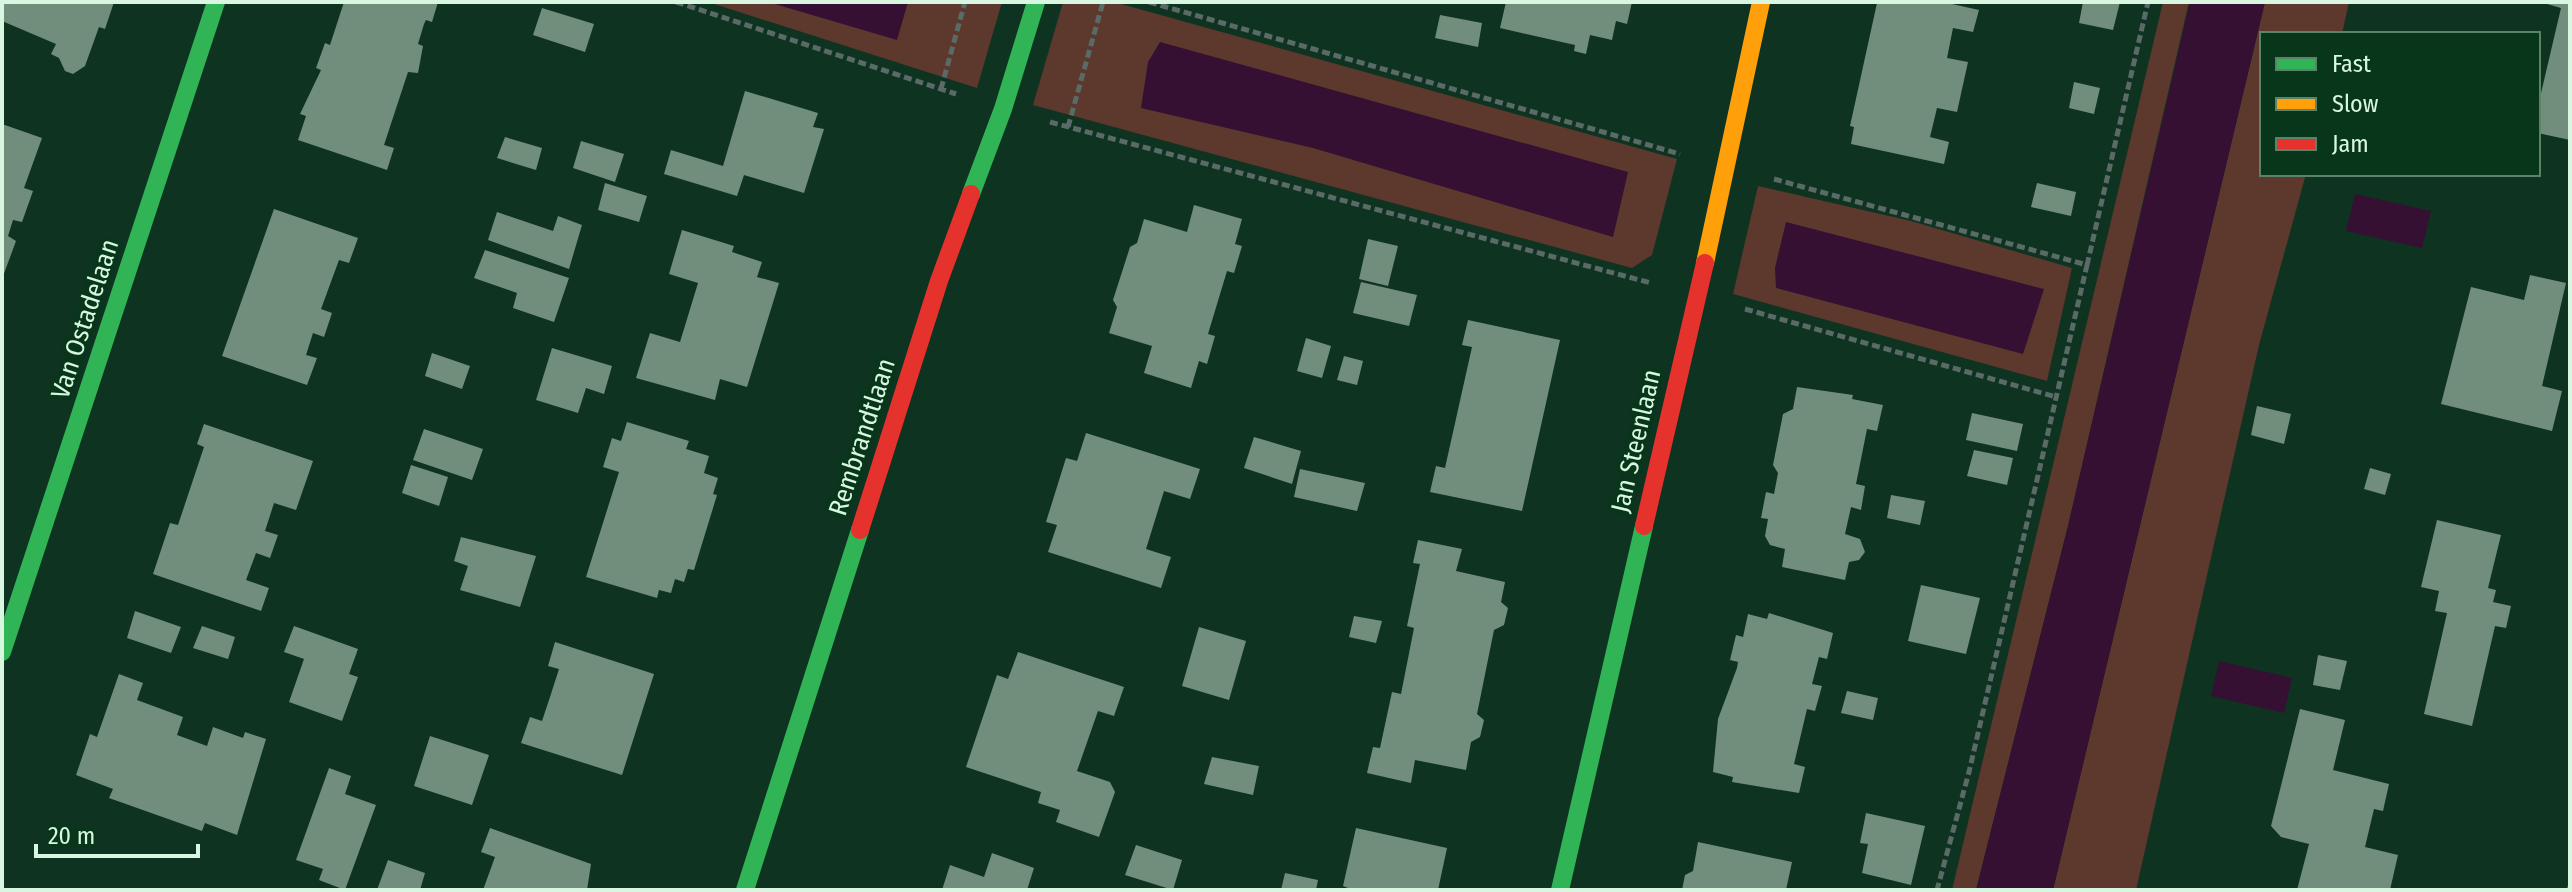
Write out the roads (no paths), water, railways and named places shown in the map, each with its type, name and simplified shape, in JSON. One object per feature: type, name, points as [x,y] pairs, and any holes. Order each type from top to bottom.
[{"type":"street","name":"Van Ostadelaan","points":[[2,652],[216,2]]},
{"type":"street","name":"Rembrandtlaan","points":[[745,890],[939,281],[1003,109],[1036,2]]},
{"type":"street","name":"Jan Steenlaan","points":[[1560,890],[1727,167],[1761,2]]}]
